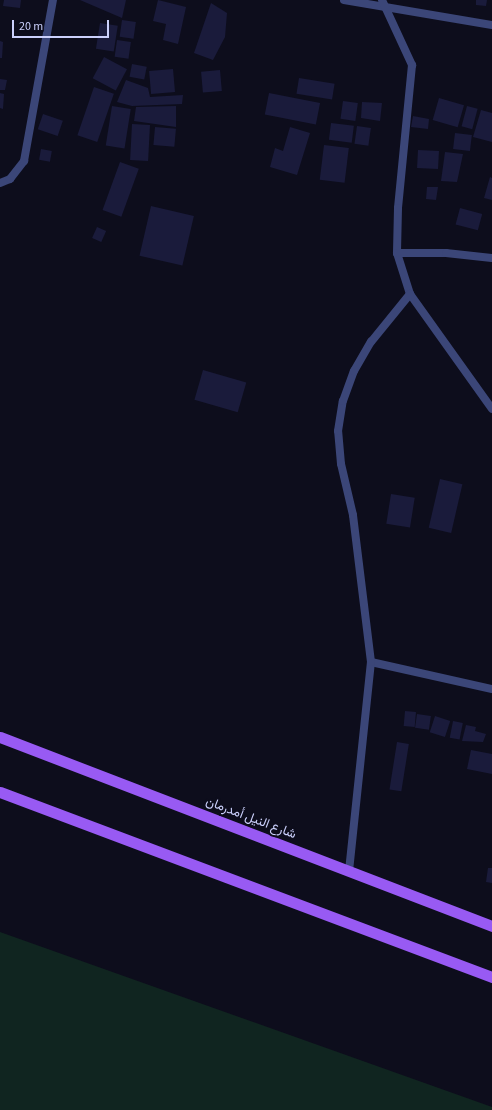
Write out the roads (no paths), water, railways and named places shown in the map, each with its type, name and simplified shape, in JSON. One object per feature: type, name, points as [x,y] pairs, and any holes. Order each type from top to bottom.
[{"type":"main road","name":"شارع النيل أمدرمان","points":[[0,737],[492,926]]},
{"type":"main road","points":[[0,792],[492,977]]},
{"type":"street","points":[[0,183],[10,179],[24,161],[53,0]]},
{"type":"street","points":[[344,0],[492,25]]},
{"type":"street","points":[[382,0],[412,65],[398,208],[397,253],[410,294],[492,409]]},
{"type":"street","points":[[397,253],[446,253],[492,258]]},
{"type":"street","points":[[349,871],[371,662],[353,515],[341,464],[338,431],[342,401],[354,371],[371,342],[410,294]]},
{"type":"street","points":[[371,662],[492,688]]}]
